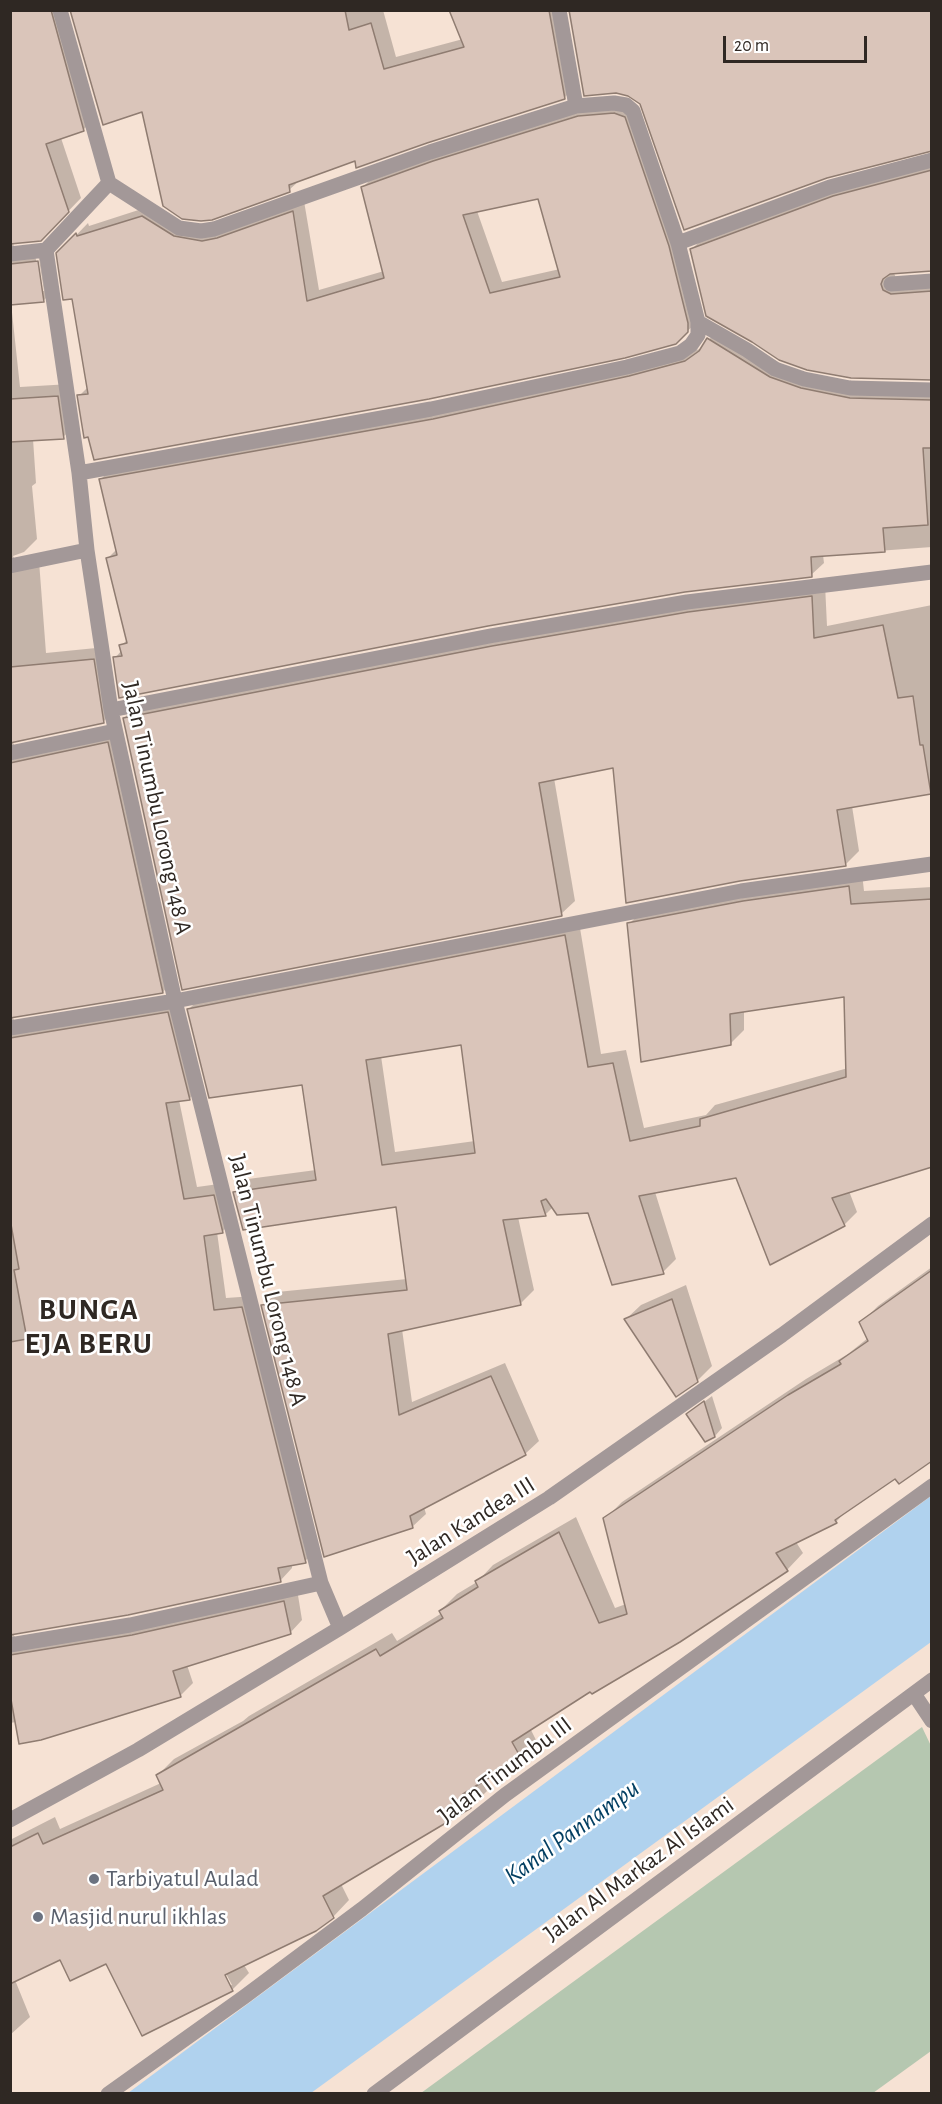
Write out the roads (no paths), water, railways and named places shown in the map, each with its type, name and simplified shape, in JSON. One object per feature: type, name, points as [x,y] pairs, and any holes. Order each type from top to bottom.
[{"type":"street","points":[[60,10],[109,183],[179,228],[201,231],[214,229],[430,152],[576,106],[614,103],[626,105],[633,111],[678,243],[698,322],[698,335],[691,345],[680,353],[627,367],[431,409],[80,473]]},
{"type":"street","points":[[559,10],[576,106]]},
{"type":"street","points":[[678,243],[830,187],[932,160]]},
{"type":"street","points":[[10,254],[46,250],[109,183]]},
{"type":"street","name":"Jalan Tinumbu Lorong 148 A","points":[[46,250],[80,473],[87,550],[115,731],[175,1000],[321,1583],[340,1628]]},
{"type":"street","points":[[891,284],[932,281]]},
{"type":"street","points":[[698,322],[775,369],[804,379],[850,388],[932,390]]},
{"type":"street","points":[[10,566],[87,550]]},
{"type":"street","points":[[111,710],[490,636],[687,602],[932,572]]},
{"type":"street","points":[[10,753],[115,731]]},
{"type":"street","points":[[10,1028],[175,1000],[741,891],[932,864]]},
{"type":"street","name":"Jalan Kandea III","points":[[10,1820],[138,1750],[549,1498],[782,1335],[932,1224]]},
{"type":"street","name":"Jalan Tinumbu III","points":[[108,2094],[344,1922],[506,1795],[932,1486]]},
{"type":"street","points":[[10,1645],[130,1624],[321,1583]]},
{"type":"street","name":"Jalan Al Markaz Al Islami","points":[[374,2094],[932,1680]]},
{"type":"street","points":[[914,1694],[932,1721]]},
{"type":"water","name":"Kanal Pannampu","points":[[931,1496],[931,1642],[311,2093],[128,2093]]},
{"type":"place","name":"Tarbiyatul Aulad","points":[[94,1879]]},
{"type":"place","name":"Masjid nurul ikhlas","points":[[38,1917]]},
{"type":"district","name":"BUNGA EJA BERU","points":[[89,1327]]}]
